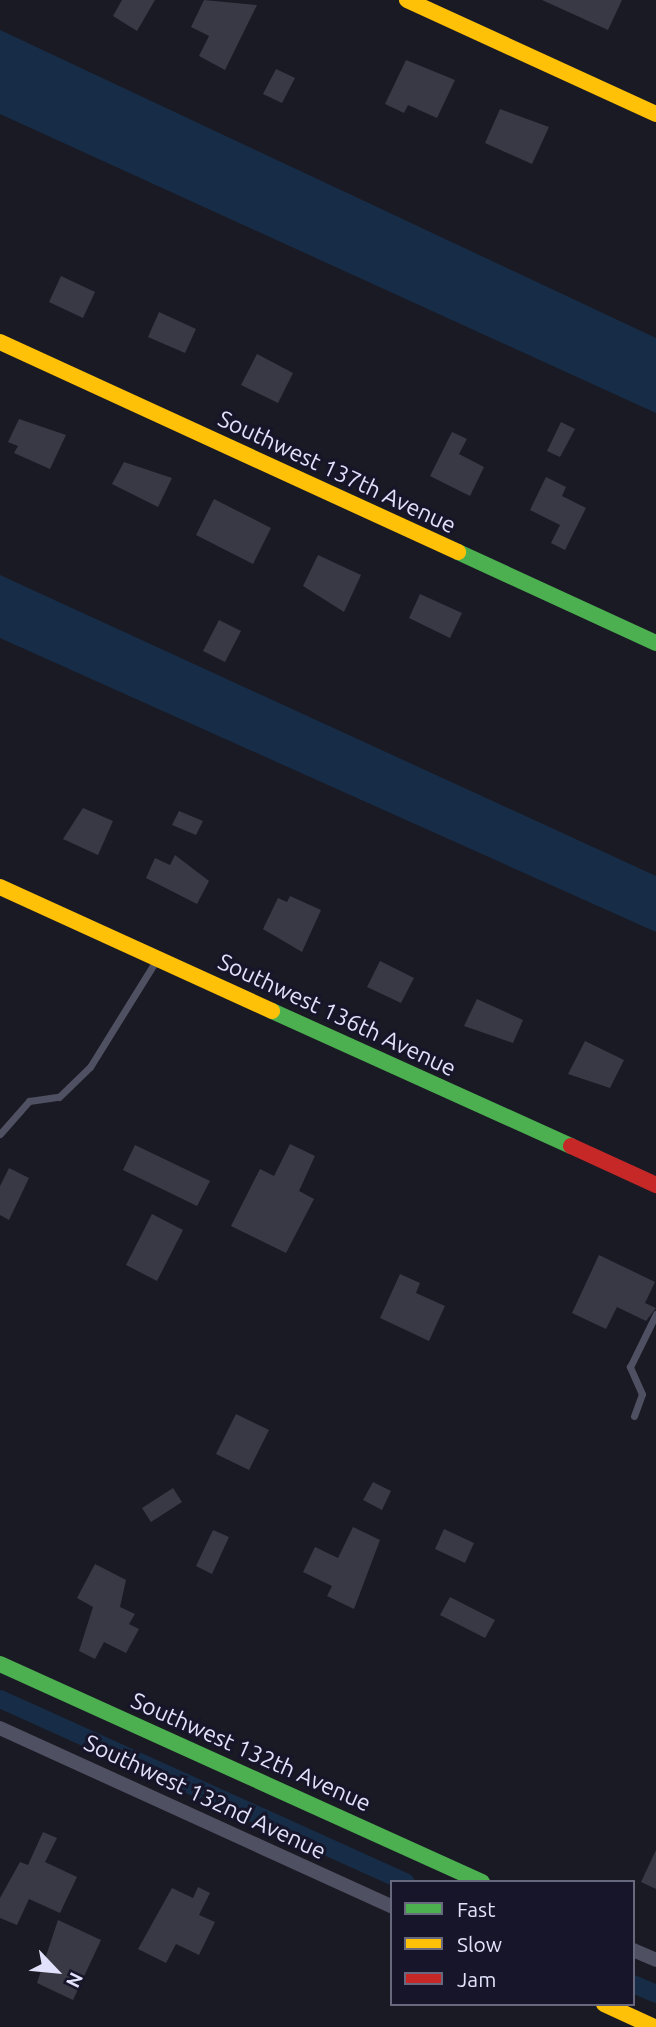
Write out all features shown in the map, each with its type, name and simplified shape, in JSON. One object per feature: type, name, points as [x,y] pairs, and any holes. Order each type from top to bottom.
[{"type":"street","points":[[407,0],[656,114]]},
{"type":"street","name":"Southwest 137th Avenue","points":[[0,342],[656,643]]},
{"type":"street","name":"Southwest 136th Avenue","points":[[0,887],[656,1185]]},
{"type":"street","name":"Southwest 132th Avenue","points":[[0,1664],[478,1880]]},
{"type":"street","name":"Southwest 132nd Avenue","points":[[0,1728],[390,1906]]},
{"type":"street","points":[[635,1951],[656,1961]]},
{"type":"street","points":[[608,2006],[654,2027]]},
{"type":"lane","points":[[0,1135],[29,1101],[59,1097],[90,1067],[157,958]]},
{"type":"lane","points":[[634,1416],[642,1394],[630,1367],[656,1314]]},
{"type":"water","points":[[0,30],[656,338],[656,413],[0,114]]},
{"type":"water","points":[[0,575],[656,876],[656,932],[0,638]]},
{"type":"building","points":[[122,0],[155,0],[137,31],[113,16]]},
{"type":"building","points":[[204,0],[257,5],[225,70],[199,56],[209,36],[191,27]]},
{"type":"building","points":[[542,0],[622,0],[608,30]]},
{"type":"building","points":[[406,60],[455,80],[437,118],[408,105],[404,113],[385,104]]},
{"type":"building","points":[[276,69],[295,78],[282,103],[263,94]]},
{"type":"building","points":[[500,109],[549,127],[532,164],[485,143]]},
{"type":"building","points":[[61,276],[95,292],[83,318],[49,302]]},
{"type":"building","points":[[159,312],[196,329],[185,353],[148,337]]},
{"type":"building","points":[[257,354],[293,373],[278,403],[241,385]]},
{"type":"building","points":[[19,419],[66,435],[50,469],[14,453],[18,446],[8,442]]},
{"type":"building","points":[[561,422],[575,429],[560,457],[547,451]]},
{"type":"building","points":[[452,432],[467,439],[459,454],[484,467],[470,496],[430,476]]},
{"type":"building","points":[[124,462],[172,478],[158,507],[112,484]]},
{"type":"building","points":[[546,477],[566,487],[562,496],[586,508],[565,550],[551,543],[560,525],[530,510]]},
{"type":"building","points":[[214,499],[271,528],[253,564],[196,535]]},
{"type":"building","points":[[318,555],[361,575],[344,612],[303,586]]},
{"type":"building","points":[[420,594],[462,613],[450,638],[409,618]]},
{"type":"building","points":[[219,620],[241,631],[225,662],[203,651]]},
{"type":"building","points":[[83,808],[113,821],[98,855],[63,839]]},
{"type":"building","points":[[179,811],[203,821],[196,835],[172,825]]},
{"type":"building","points":[[175,855],[209,881],[197,904],[146,878],[155,858],[170,865]]},
{"type":"building","points":[[290,896],[321,910],[302,952],[263,929],[278,898],[287,902]]},
{"type":"building","points":[[380,961],[414,978],[401,1003],[367,987]]},
{"type":"building","points":[[477,999],[523,1020],[513,1043],[464,1026]]},
{"type":"building","points":[[585,1041],[624,1060],[610,1088],[568,1074]]},
{"type":"building","points":[[290,1144],[315,1156],[299,1191],[314,1199],[286,1253],[231,1226],[260,1169],[274,1176]]},
{"type":"building","points":[[135,1145],[210,1181],[197,1206],[123,1170]]},
{"type":"building","points":[[9,1168],[29,1178],[9,1220],[0,1215],[0,1186]]},
{"type":"building","points":[[152,1214],[183,1230],[157,1281],[126,1265]]},
{"type":"building","points":[[599,1255],[655,1282],[645,1303],[656,1308],[646,1321],[617,1307],[606,1329],[572,1313]]},
{"type":"building","points":[[400,1274],[420,1283],[416,1293],[445,1306],[429,1341],[380,1318]]},
{"type":"building","points":[[236,1414],[269,1430],[249,1470],[216,1454]]},
{"type":"building","points":[[373,1482],[391,1491],[382,1510],[363,1500]]},
{"type":"building","points":[[173,1488],[182,1502],[151,1522],[142,1508]]},
{"type":"building","points":[[353,1527],[380,1540],[354,1609],[327,1596],[332,1586],[303,1572],[315,1547],[338,1558]]},
{"type":"building","points":[[444,1529],[474,1543],[465,1563],[435,1549]]},
{"type":"building","points":[[213,1530],[229,1537],[212,1574],[196,1566]]},
{"type":"building","points":[[95,1564],[126,1580],[120,1607],[135,1614],[129,1624],[139,1629],[126,1653],[104,1642],[95,1659],[79,1651],[93,1607],[77,1598]]},
{"type":"building","points":[[450,1597],[495,1620],[485,1638],[440,1615]]},
{"type":"building","points":[[43,1832],[57,1838],[45,1862],[77,1877],[60,1913],[29,1899],[17,1925],[0,1918],[0,1898],[20,1862],[28,1865]]},
{"type":"building","points":[[656,1850],[656,1889],[641,1882]]},
{"type":"building","points":[[198,1887],[210,1893],[199,1915],[215,1922],[199,1955],[176,1944],[166,1963],[138,1949],[172,1888],[193,1898]]},
{"type":"building","points":[[58,1920],[101,1940],[73,2000],[37,1983]]},
{"type":"waterway","points":[[0,1699],[402,1880]]},
{"type":"waterway","points":[[635,1985],[656,1994]]},
{"type":"traffic: fast","points":[[458,552],[656,643]]},
{"type":"traffic: fast","points":[[272,1011],[571,1146]]},
{"type":"traffic: fast","points":[[0,1664],[478,1880]]},
{"type":"traffic: slow","points":[[407,0],[656,114]]},
{"type":"traffic: slow","points":[[0,342],[458,552]]},
{"type":"traffic: slow","points":[[0,887],[272,1011]]},
{"type":"traffic: slow","points":[[608,2006],[654,2027]]},
{"type":"traffic: jam","points":[[571,1146],[656,1185]]}]
